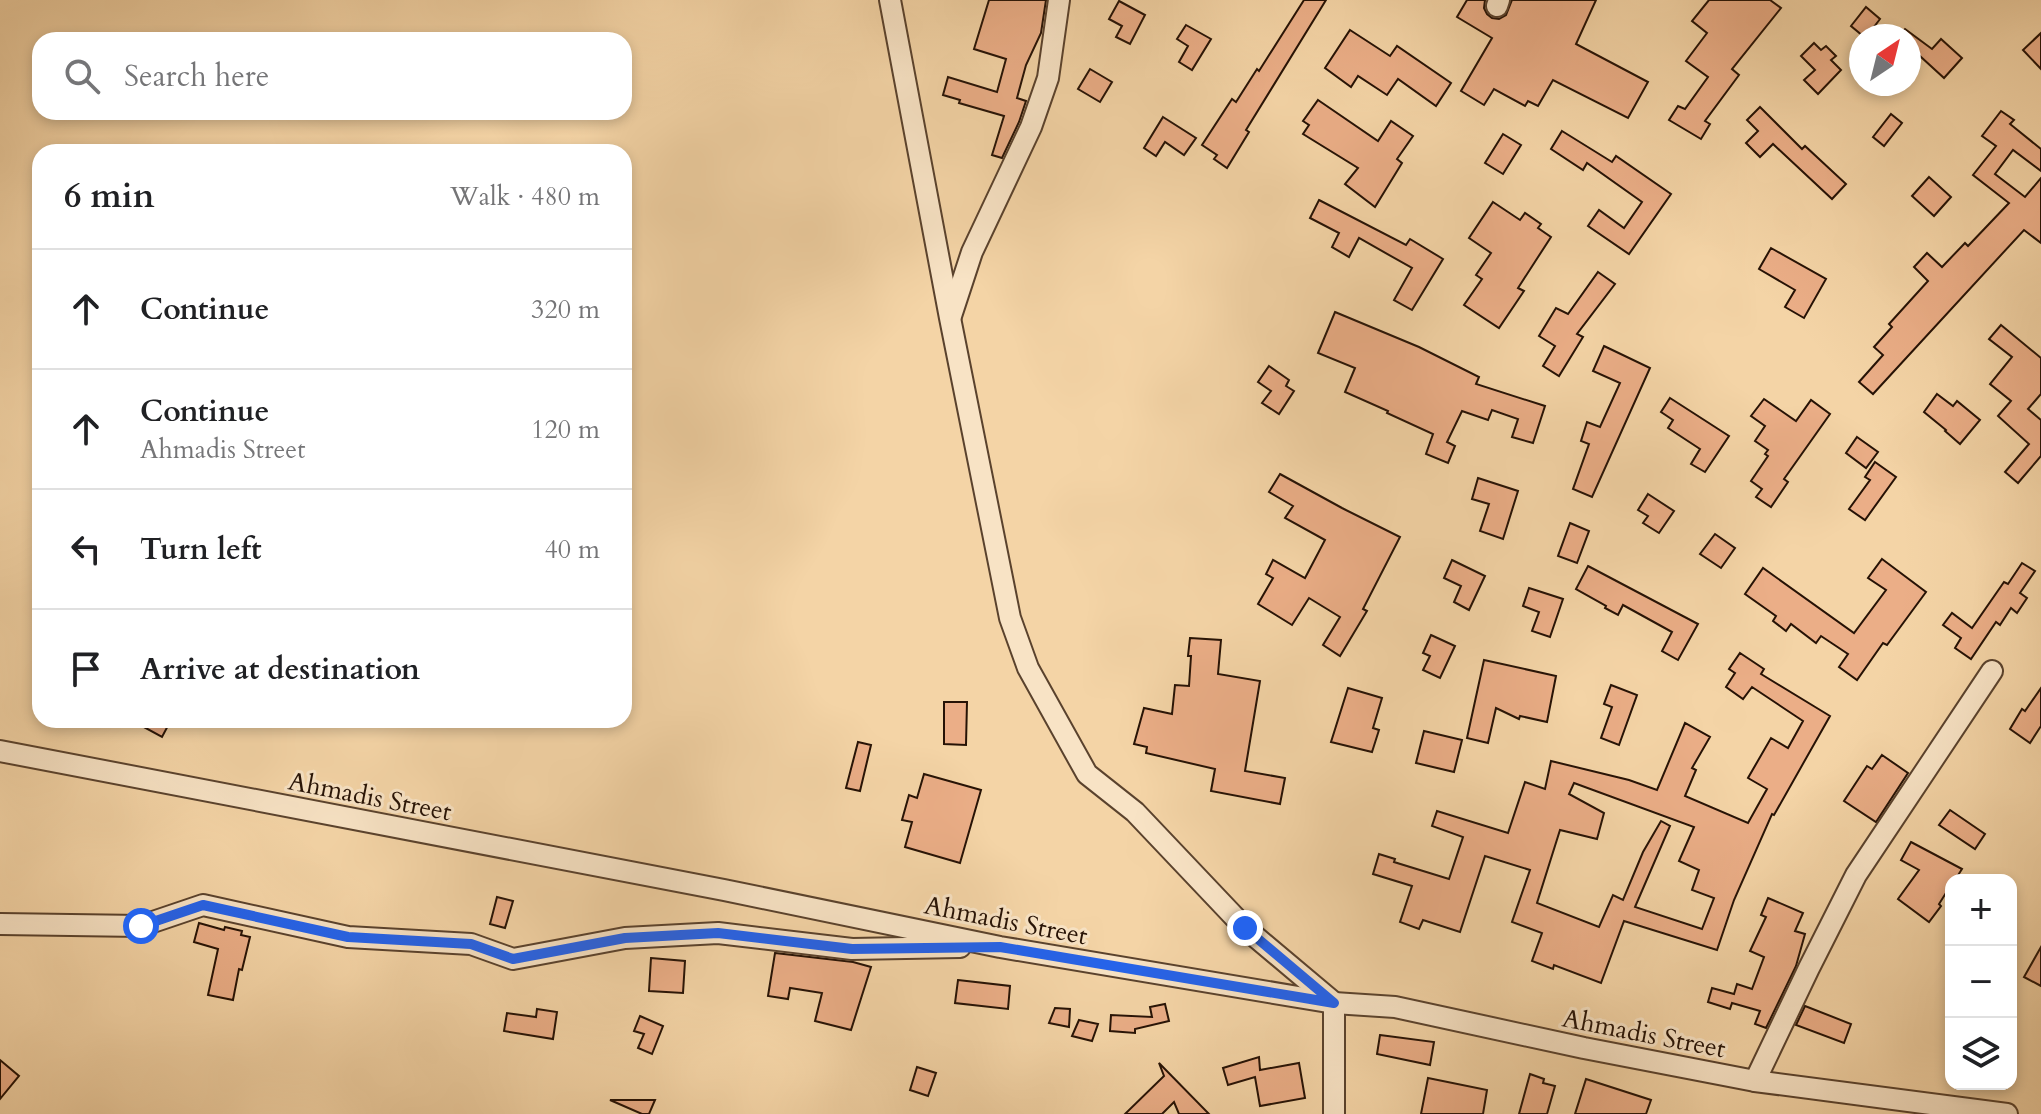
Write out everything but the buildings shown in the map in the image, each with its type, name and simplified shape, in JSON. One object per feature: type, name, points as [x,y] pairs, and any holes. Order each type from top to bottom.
[{"type":"street","points":[[890,0],[1010,618],[1028,668],[1087,774],[1135,812],[1245,928],[1334,1003],[1334,1114]]},
{"type":"street","points":[[950,318],[972,252],[1031,127],[1048,78],[1059,0]]},
{"type":"street","points":[[1755,1081],[1856,875],[1992,671]]},
{"type":"street","name":"Ahmadis Street","points":[[0,751],[724,890],[1000,947],[1334,1003],[1395,1007],[1755,1081],[2007,1114]]},
{"type":"street","points":[[0,924],[141,926],[203,905],[348,937],[471,944],[513,959],[625,938],[718,933],[852,949],[1000,947]]},
{"type":"route","points":[[141,926],[203,905],[348,937],[471,944],[513,959],[625,938],[718,933],[852,949],[1000,947],[1334,1003],[1245,928]]}]
